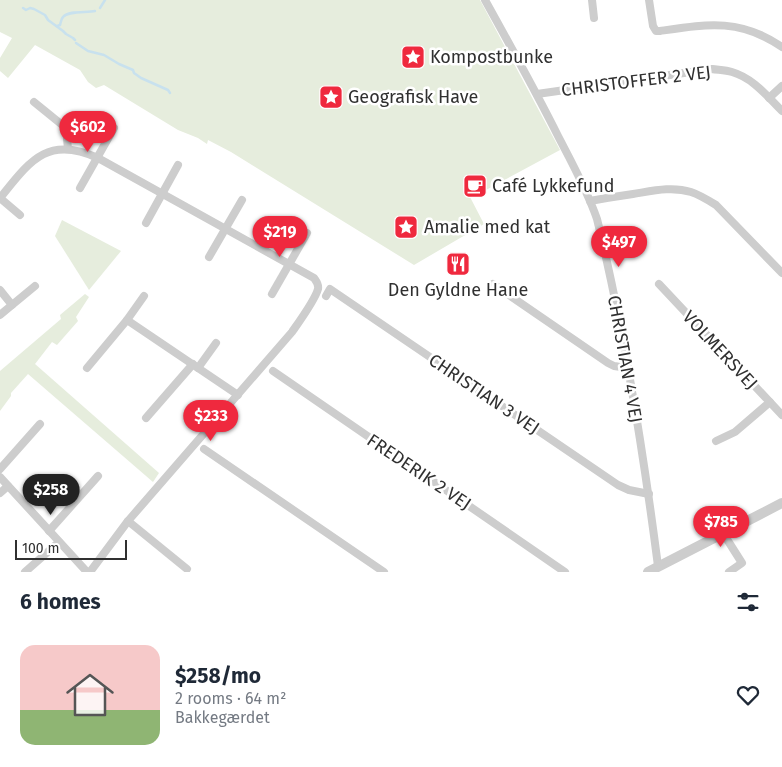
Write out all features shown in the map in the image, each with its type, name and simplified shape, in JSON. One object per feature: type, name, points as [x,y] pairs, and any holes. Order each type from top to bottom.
[{"type":"street","name":"CHRISTIAN 4 VEJ","points":[[485,0],[537,94],[597,219],[628,368],[649,494],[658,566]]},
{"type":"street","points":[[592,0],[594,18]]},
{"type":"street","points":[[649,0],[653,26],[656,31],[694,26],[736,26],[761,34],[782,48]]},
{"type":"street","name":"CHRISTOFFER 2 VEJ","points":[[537,94],[712,69],[731,72],[745,77],[757,85],[782,111]]},
{"type":"street","points":[[770,98],[782,86]]},
{"type":"street","points":[[34,102],[66,128],[68,149]]},
{"type":"street","points":[[80,188],[114,128]]},
{"type":"street","points":[[0,477],[89,572],[128,521],[292,332],[303,317],[318,289],[314,278],[85,152],[68,149],[48,152],[24,168],[0,198],[20,215]]},
{"type":"street","points":[[146,223],[178,165]]},
{"type":"street","points":[[590,201],[662,189],[676,189],[704,197],[716,205],[782,273]]},
{"type":"street","points":[[209,257],[242,200]]},
{"type":"street","points":[[272,294],[307,234]]},
{"type":"street","points":[[493,284],[608,363],[628,368]]},
{"type":"street","name":"VOLMERSVEJ","points":[[658,284],[782,415]]},
{"type":"street","points":[[0,315],[35,286]]},
{"type":"street","name":"CHRISTIAN 3 VEJ","points":[[326,296],[330,289],[618,485],[629,490],[649,494]]},
{"type":"street","points":[[0,290],[12,305]]},
{"type":"street","points":[[88,368],[144,296]]},
{"type":"street","points":[[127,320],[238,395]]},
{"type":"street","points":[[146,418],[216,343]]},
{"type":"street","name":"FREDERIK 2 VEJ","points":[[273,371],[565,572]]},
{"type":"street","points":[[716,441],[735,432],[770,402]]},
{"type":"street","points":[[0,469],[40,424]]},
{"type":"street","points":[[204,448],[384,572]]},
{"type":"street","points":[[50,531],[98,476]]},
{"type":"street","points":[[0,493],[8,486]]},
{"type":"street","points":[[648,572],[782,503]]},
{"type":"street","points":[[128,521],[187,569]]},
{"type":"street","points":[[723,533],[742,563],[730,572]]},
{"type":"street","points":[[24,572],[59,542]]},
{"type":"green space","name":"Geografisk Have","points":[[0,0],[480,0],[560,150],[470,197],[484,224],[414,265],[231,152],[208,140],[207,144],[178,130],[104,85],[96,88],[88,82],[80,70],[35,45],[8,78],[0,71],[0,58],[12,38],[0,32]]},
{"type":"green space","points":[[62,220],[121,251],[89,290],[55,236]]},
{"type":"green space","points":[[85,294],[89,297],[76,317],[78,321],[57,345],[52,342],[35,364],[159,473],[153,482],[28,374],[11,393],[11,396],[0,411],[0,371],[61,319],[60,315]]},
{"type":"waterway","points":[[100,8],[105,0]]},
{"type":"waterway","points":[[23,8],[26,10],[34,9],[45,15],[48,20],[75,40]]},
{"type":"waterway","points":[[57,26],[60,25],[63,17],[66,15],[95,11]]},
{"type":"waterway","points":[[76,43],[88,51],[104,55],[133,70],[141,78],[168,90],[170,93]]},
{"type":"place","name":"Kompostbunke","points":[[413,57]]},
{"type":"place","name":"Geografisk Have","points":[[331,97]]},
{"type":"place","name":"Café Lykkefund","points":[[475,186]]},
{"type":"place","name":"Amalie med kat","points":[[406,227]]},
{"type":"place","name":"Den Gyldne Hane","points":[[458,264]]}]
